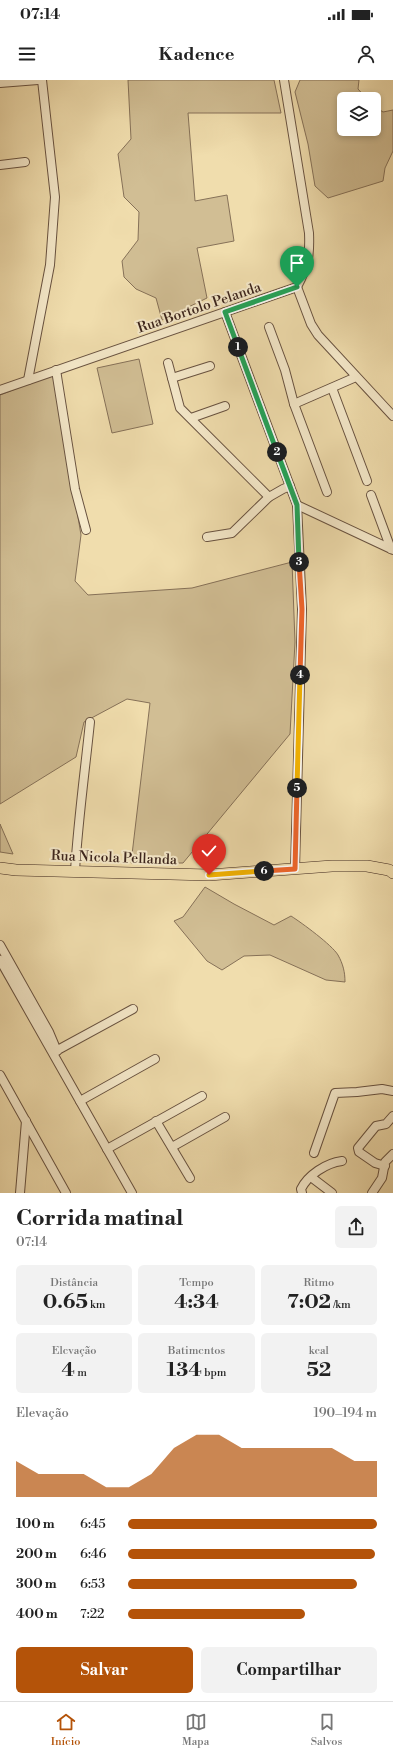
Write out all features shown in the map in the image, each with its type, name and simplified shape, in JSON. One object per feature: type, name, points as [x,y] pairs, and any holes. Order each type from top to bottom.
[{"type":"main road","name":"Rua Nicola Pellanda","points":[[0,868],[16,870],[209,875],[332,866],[367,866],[389,870],[393,873]]},
{"type":"street","points":[[0,83],[38,80]]},
{"type":"street","points":[[28,380],[50,265],[55,197],[42,80]]},
{"type":"street","points":[[284,80],[308,233],[310,255],[304,273],[297,287],[314,329],[393,416]]},
{"type":"street","points":[[0,165],[25,162]]},
{"type":"street","name":"Rua Bortolo Pelanda","points":[[0,390],[297,287]]},
{"type":"street","points":[[225,312],[297,505],[302,609],[295,869]]},
{"type":"street","points":[[268,327],[286,370],[294,404],[327,492]]},
{"type":"street","points":[[168,362],[180,408],[269,497]]},
{"type":"street","points":[[172,378],[210,366]]},
{"type":"street","points":[[56,370],[75,489],[86,530]]},
{"type":"street","points":[[294,404],[356,377]]},
{"type":"street","points":[[332,388],[368,480]]},
{"type":"street","points":[[190,418],[225,406]]},
{"type":"street","points":[[207,537],[232,533],[269,497],[290,486]]},
{"type":"street","points":[[371,495],[392,550]]},
{"type":"street","points":[[297,505],[392,550]]},
{"type":"street","points":[[75,871],[77,834],[86,770],[90,722]]},
{"type":"street","points":[[0,945],[3,959],[55,1051],[59,1064],[132,1193]]},
{"type":"street","points":[[55,1051],[133,1009]]},
{"type":"street","points":[[80,1101],[155,1059]]},
{"type":"street","points":[[0,1075],[66,1193]]},
{"type":"street","points":[[314,1153],[335,1092],[357,1092],[382,1089],[393,1091]]},
{"type":"street","points":[[107,1149],[202,1096]]},
{"type":"street","points":[[384,1166],[376,1163],[359,1152],[358,1148],[376,1126],[386,1124],[393,1116]]},
{"type":"street","points":[[172,1147],[225,1117]]},
{"type":"street","points":[[20,1193],[26,1120]]},
{"type":"street","points":[[156,1121],[190,1178]]},
{"type":"street","points":[[372,1193],[382,1178],[385,1162],[393,1154]]},
{"type":"street","points":[[302,1193],[301,1189],[311,1177],[334,1162],[342,1161]]},
{"type":"street","points":[[311,1177],[332,1193]]},
{"type":"shaded area","points":[[128,80],[274,80],[281,113],[188,113],[195,201],[227,195],[234,241],[197,248],[207,298],[162,320],[156,298],[136,289],[124,277],[122,261],[138,240],[139,212],[124,197],[118,154],[131,139]]},
{"type":"shaded area","points":[[300,80],[359,80],[358,89],[361,92],[337,92],[337,136],[381,136],[381,111],[383,112],[393,110],[393,151],[385,168],[383,181],[328,198],[315,186],[308,144],[295,92]]},
{"type":"shaded area","points":[[139,359],[153,424],[112,433],[97,368]]},
{"type":"shaded area","points":[[54,374],[81,535],[75,581],[88,595],[192,588],[292,562],[295,642],[290,734],[183,863],[131,863],[150,703],[127,699],[84,722],[76,757],[0,804],[0,395]]},
{"type":"shaded area","points":[[0,824],[13,854],[0,852]]},
{"type":"shaded area","points":[[205,887],[274,925],[291,916],[296,919],[335,951],[344,971],[345,982],[326,980],[270,955],[244,956],[222,970],[207,961],[174,921],[183,917]]},
{"type":"route","points":[[209,875],[295,869],[302,609],[297,505],[225,312],[297,287]]}]
